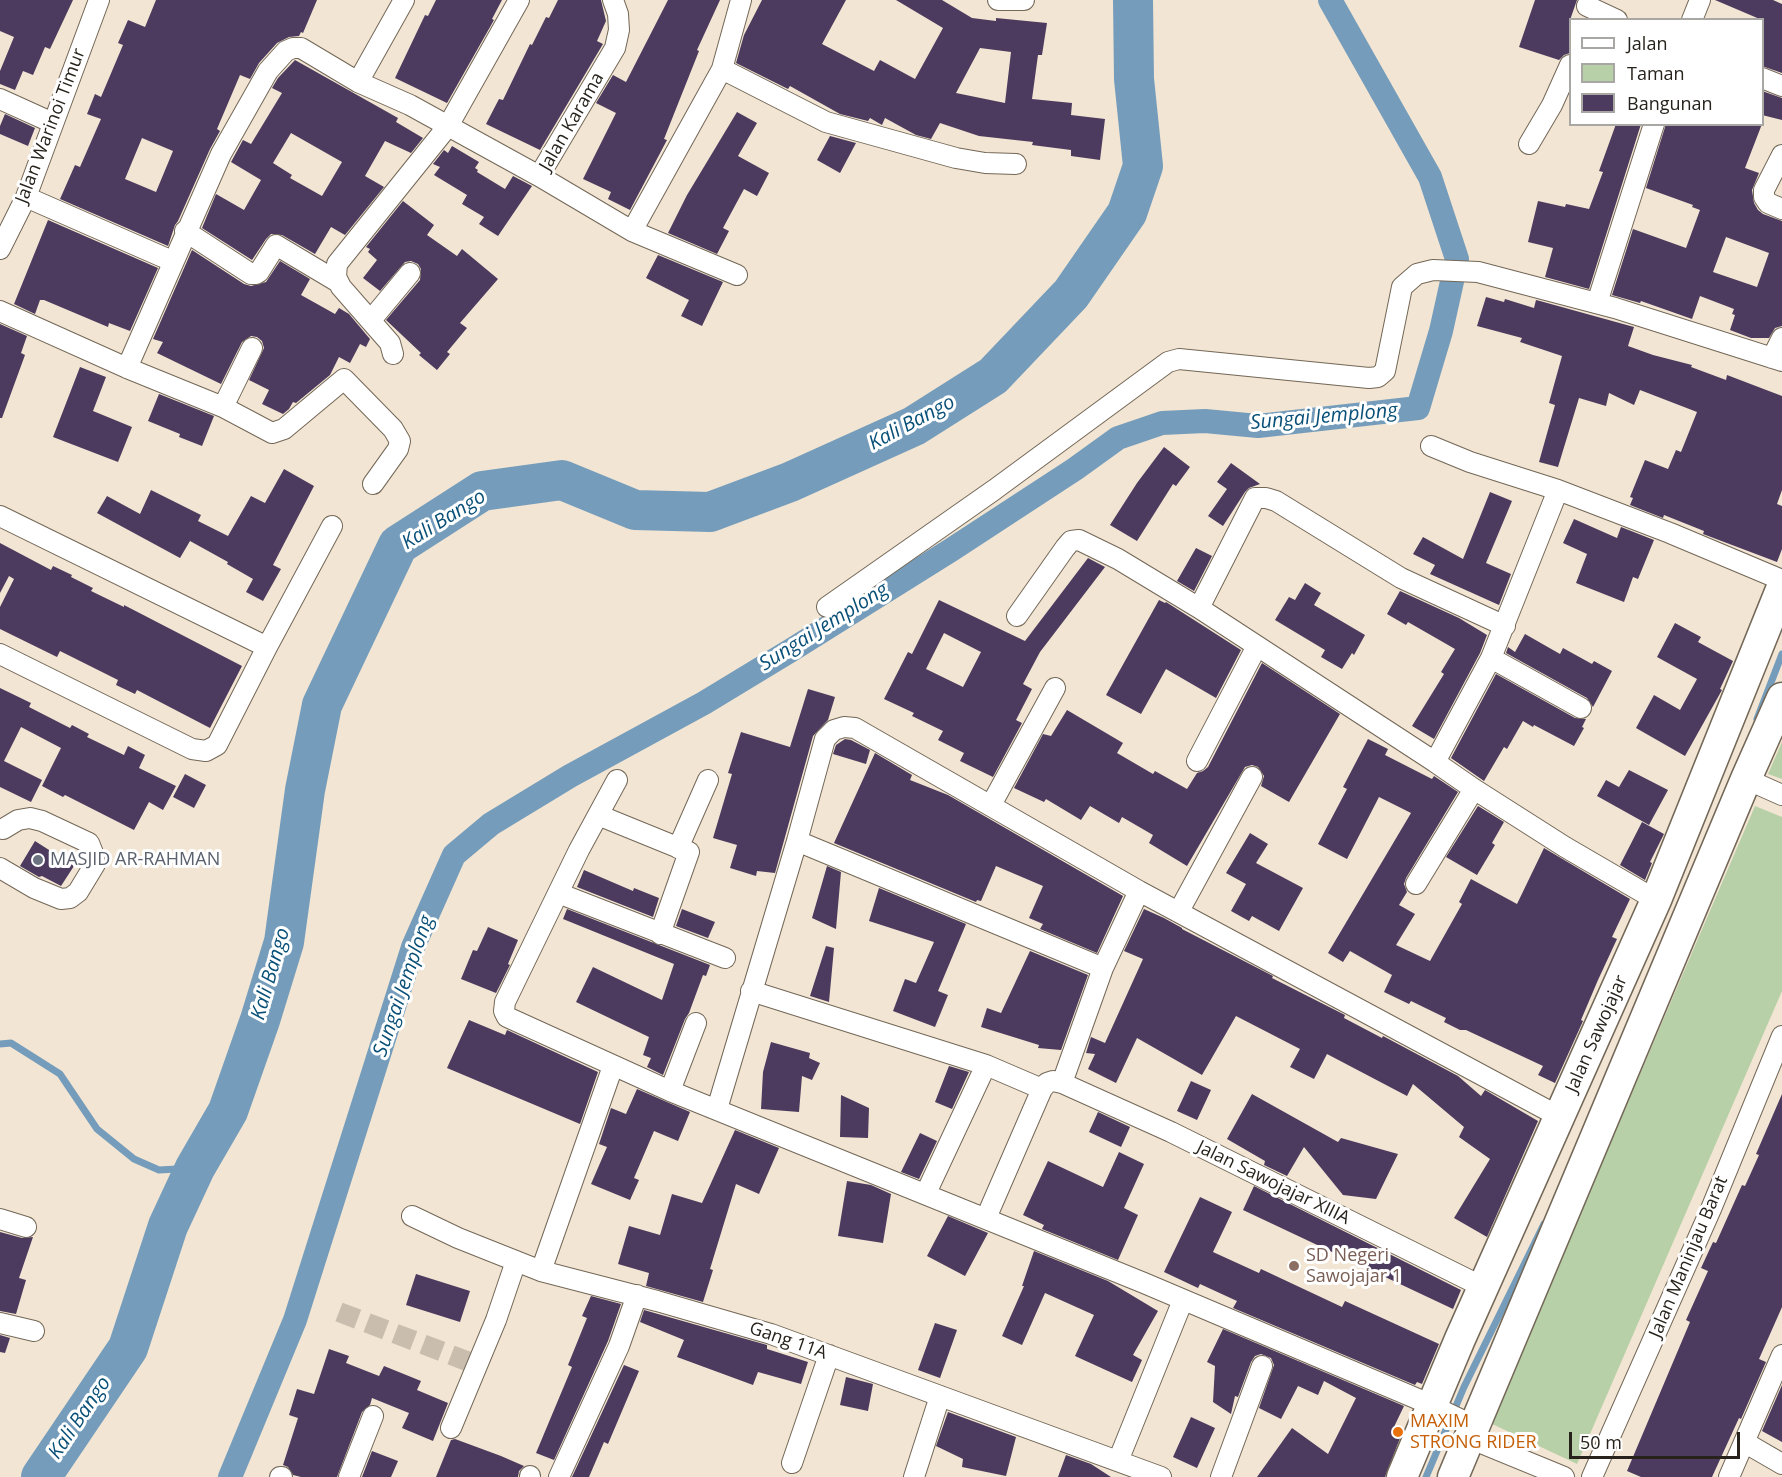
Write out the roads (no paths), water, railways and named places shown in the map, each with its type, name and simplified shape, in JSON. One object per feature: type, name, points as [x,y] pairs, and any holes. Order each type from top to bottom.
[{"type":"main road","name":"Jalan Sawojajar","points":[[1402,1477],[1438,1408],[1483,1287],[1656,900],[1782,587]]},
{"type":"main road","name":"Jalan Sawojajar","points":[[1453,1477],[1470,1429],[1782,698]]},
{"type":"street","name":"Jalan Warinoi Timur","points":[[0,249],[26,197],[99,0]]},
{"type":"street","points":[[358,82],[405,0]]},
{"type":"street","points":[[338,282],[337,264],[448,126],[519,0]]},
{"type":"street","name":"Jalan Karama","points":[[613,0],[618,14],[619,30],[615,48],[539,176],[632,231],[737,275]]},
{"type":"street","points":[[632,231],[722,69],[741,0]]},
{"type":"street","points":[[998,0],[1024,0]]},
{"type":"street","points":[[1693,18],[1700,0]]},
{"type":"street","points":[[1586,8],[1612,18]]},
{"type":"street","points":[[127,368],[185,231],[221,154],[268,71],[286,51],[301,48],[358,82],[410,105],[539,176]]},
{"type":"street","points":[[1529,144],[1552,105],[1569,67]]},
{"type":"street","points":[[722,69],[833,124],[956,158],[985,163],[1016,164]]},
{"type":"street","points":[[1764,79],[1782,86]]},
{"type":"street","points":[[0,99],[53,123]]},
{"type":"street","points":[[1597,303],[1653,126]]},
{"type":"street","points":[[1782,155],[1764,190],[1764,197],[1768,203],[1782,209]]},
{"type":"street","points":[[26,197],[172,261]]},
{"type":"street","points":[[185,231],[251,274],[260,272],[276,245],[338,282],[390,343],[393,354]]},
{"type":"street","points":[[827,607],[975,504],[1168,362],[1179,359],[1357,377],[1378,377],[1385,371],[1402,286],[1417,274],[1433,270],[1468,270],[1647,317],[1777,360],[1782,338]]},
{"type":"street","points":[[371,320],[410,273]]},
{"type":"street","points":[[0,311],[127,368],[223,407],[272,433],[284,429],[344,380],[393,429],[400,441],[398,449],[373,484]]},
{"type":"street","points":[[223,407],[252,348]]},
{"type":"street","points":[[1431,446],[1558,490],[1670,533],[1782,580]]},
{"type":"street","points":[[1435,762],[1491,658],[1558,490]]},
{"type":"street","points":[[1198,608],[1255,498],[1266,498],[1276,501],[1401,578],[1505,626]]},
{"type":"street","points":[[0,516],[267,647]]},
{"type":"street","points":[[0,654],[192,750],[206,751],[217,745],[332,526]]},
{"type":"street","points":[[1017,616],[1065,548],[1071,541],[1079,540],[1118,559],[1198,608],[1474,789],[1565,847],[1656,900]]},
{"type":"street","points":[[1197,761],[1257,646]]},
{"type":"street","points":[[1491,658],[1581,708]]},
{"type":"street","points":[[991,805],[1055,688]]},
{"type":"street","points":[[717,1109],[825,739],[834,730],[844,727],[855,728],[1139,891],[1560,1117]]},
{"type":"street","points":[[1179,911],[1252,777]]},
{"type":"street","points":[[1746,779],[1782,795]]},
{"type":"street","points":[[617,780],[505,1002],[504,1011],[507,1017],[670,1091],[926,1193],[1438,1408],[1470,1429],[1564,1477]]},
{"type":"street","points":[[678,848],[708,780]]},
{"type":"street","points":[[1416,884],[1474,789]]},
{"type":"street","points":[[598,815],[689,852],[660,934]]},
{"type":"street","points":[[0,868],[34,888],[61,899],[70,898],[78,892],[95,864],[88,843],[42,821],[30,818],[18,820],[1,832]]},
{"type":"street","points":[[796,841],[1103,968]]},
{"type":"street","points":[[986,1218],[1042,1089],[1047,1083],[1053,1081],[1062,1083],[1103,968],[1139,891]]},
{"type":"street","points":[[558,893],[725,958]]},
{"type":"street","points":[[751,991],[986,1065],[1042,1089]]},
{"type":"street","points":[[670,1091],[696,1023]]},
{"type":"street","name":"Jalan Maninjau Barat","points":[[1592,1477],[1711,1209],[1782,1036]]},
{"type":"street","points":[[926,1193],[986,1065]]},
{"type":"street","points":[[541,1270],[613,1066]]},
{"type":"street","name":"Jalan Sawojajar XIIIA","points":[[1062,1083],[1171,1132],[1483,1287]]},
{"type":"street","name":"Gang 11A","points":[[412,1216],[516,1262],[771,1334],[1161,1477]]},
{"type":"street","points":[[0,1219],[26,1227]]},
{"type":"street","points":[[451,1428],[496,1320],[516,1262]]},
{"type":"street","points":[[559,1477],[619,1346],[637,1295]]},
{"type":"street","points":[[1118,1461],[1183,1300]]},
{"type":"street","points":[[2,1329],[34,1331]]},
{"type":"street","points":[[792,1463],[829,1355]]},
{"type":"street","points":[[1728,1477],[1782,1355]]},
{"type":"street","points":[[1221,1477],[1262,1366]]},
{"type":"street","points":[[914,1477],[940,1396]]},
{"type":"street","points":[[349,1477],[374,1416]]},
{"type":"street","points":[[1744,1442],[1782,1464]]},
{"type":"waterway","name":"Kali Bango","points":[[41,1477],[128,1348],[168,1226],[195,1168],[228,1111],[284,942],[305,790],[322,705],[398,545],[482,491],[562,480],[635,510],[710,512],[790,482],[914,426],[993,376],[1071,294],[1127,213],[1143,166],[1134,79],[1133,0]]},
{"type":"waterway","name":"Sungai Jemplong","points":[[230,1477],[295,1320],[413,947],[454,855],[491,824],[570,776],[704,703],[793,649],[951,550],[1118,438],[1162,423],[1205,421],[1258,426],[1418,408],[1441,331],[1457,259],[1430,177],[1330,0]]},
{"type":"waterway","points":[[1757,719],[1782,654]]},
{"type":"waterway","points":[[0,1044],[11,1043],[60,1074],[97,1129],[134,1159],[159,1170],[195,1168]]},
{"type":"waterway","points":[[1426,1477],[1464,1387],[1544,1224]]},
{"type":"tunnel","points":[[339,1312],[477,1365]]},
{"type":"place","name":"MASJID AR-RAHMAN","points":[[38,860]]},
{"type":"place","name":"SD Negeri Sawojajar 1","points":[[1294,1266]]},
{"type":"place","name":"MAXIM STRONG RIDER","points":[[1398,1432]]}]
